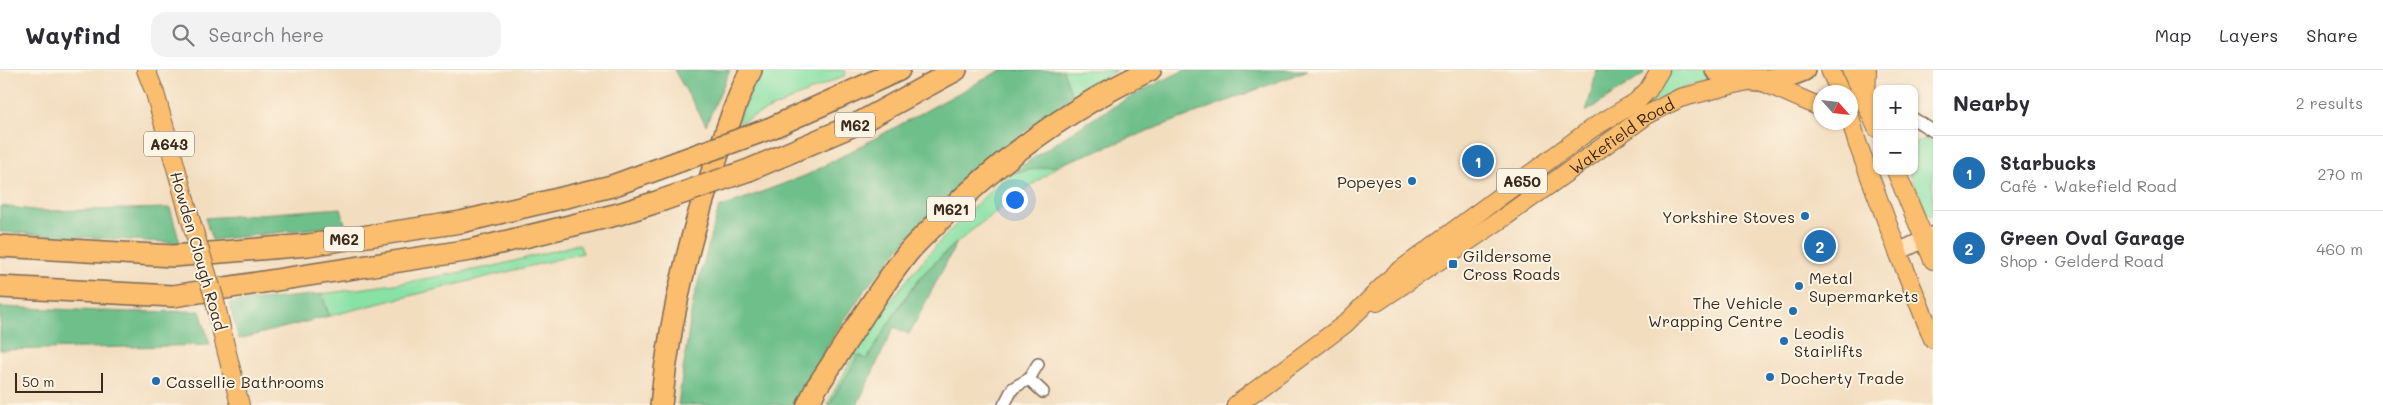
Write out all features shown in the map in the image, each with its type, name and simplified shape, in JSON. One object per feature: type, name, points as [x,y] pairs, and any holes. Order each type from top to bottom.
[{"type":"highway","points":[[661,405],[675,300],[702,202],[738,96],[751,70]]},
{"type":"highway","name":"M62","points":[[0,246],[172,256],[308,245],[461,222],[612,186],[771,128],[899,70]]},
{"type":"highway","name":"M62","points":[[0,287],[173,296],[471,250],[619,214],[749,170],[861,122],[956,70]]},
{"type":"highway","points":[[861,122],[972,70]]},
{"type":"highway","name":"M621","points":[[808,405],[816,388],[906,254],[952,208],[991,171],[1035,137],[1083,107],[1150,70]]},
{"type":"highway","points":[[1716,70],[1755,81],[1804,70]]},
{"type":"main road","name":"Howden Clough Road","points":[[146,70],[155,92],[214,297],[240,405]]},
{"type":"main road","name":"Wakefield Road","points":[[1236,405],[1358,314],[1592,130],[1636,102],[1648,90],[1660,70]]},
{"type":"main road","points":[[1830,70],[1837,85]]},
{"type":"main road","points":[[1851,70],[1873,120]]},
{"type":"main road","points":[[1866,105],[1867,70]]},
{"type":"main road","name":"Wakefield Road","points":[[1425,262],[1647,115],[1680,98],[1755,81]]},
{"type":"main road","points":[[1755,81],[1813,104]]},
{"type":"main road","points":[[1846,130],[1857,142]]},
{"type":"main road","points":[[1854,130],[1898,252],[1933,339]]},
{"type":"main road","points":[[1898,175],[1929,237],[1933,260]]},
{"type":"street","points":[[1918,122],[1933,131]]},
{"type":"street","points":[[1898,252],[1929,237]]},
{"type":"street","points":[[1004,405],[1013,388],[1029,379],[1038,364]]},
{"type":"street","points":[[1029,379],[1043,392]]},
{"type":"green space","points":[[674,70],[730,70],[706,125]]},
{"type":"green space","points":[[760,70],[845,70],[846,75],[736,124]]},
{"type":"green space","points":[[1001,70],[1063,70],[1072,96],[980,166],[919,225],[866,288],[829,343],[796,405],[678,405],[693,301],[719,208],[807,175]]},
{"type":"green space","points":[[1063,70],[1117,70],[1072,96]]},
{"type":"green space","points":[[1185,70],[1308,70],[1059,165],[1012,173],[1096,117],[1140,92]]},
{"type":"green space","points":[[1597,70],[1644,70],[1643,75],[1586,112]]},
{"type":"green space","points":[[1670,70],[1706,70],[1722,77],[1696,83],[1666,95],[1581,148],[1581,145],[1632,115],[1643,106],[1662,85]]},
{"type":"green space","points":[[1925,139],[1933,141],[1933,218],[1927,213],[1910,175],[1918,175],[1918,142]]},
{"type":"green space","points":[[1059,165],[972,230],[924,273],[901,304],[867,360],[859,355],[829,405],[827,405],[875,323],[911,274],[953,228],[994,187],[1010,175],[1025,170]]},
{"type":"green space","points":[[0,206],[42,211],[170,208],[180,243],[0,232]]},
{"type":"green space","points":[[341,208],[345,225],[212,240],[205,218]]},
{"type":"green space","points":[[957,242],[909,334],[894,327],[857,405],[829,405],[859,355],[867,359],[895,313],[923,274]]},
{"type":"green space","points":[[579,244],[583,253],[329,316],[322,294],[402,283],[495,266]]},
{"type":"green space","points":[[322,294],[329,316],[239,339],[229,303]]},
{"type":"green space","points":[[0,307],[129,312],[200,311],[210,345],[0,350]]},
{"type":"place","name":"Starbucks","points":[[1478,161]]},
{"type":"place","name":"Popeyes","points":[[1412,181]]},
{"type":"place","name":"Yorkshire Stoves","points":[[1805,216]]},
{"type":"place","name":"Green Oval Garage","points":[[1820,246]]},
{"type":"place","name":"Gildersome Cross Roads","points":[[1453,264]]},
{"type":"place","name":"Metal Supermarkets","points":[[1799,286]]},
{"type":"place","name":"The Vehicle Wrapping Centre","points":[[1793,311]]},
{"type":"place","name":"Leodis Stairlifts","points":[[1784,341]]},
{"type":"place","name":"Docherty Trade","points":[[1770,377]]},
{"type":"place","name":"Cassellie Bathrooms","points":[[156,381]]}]
